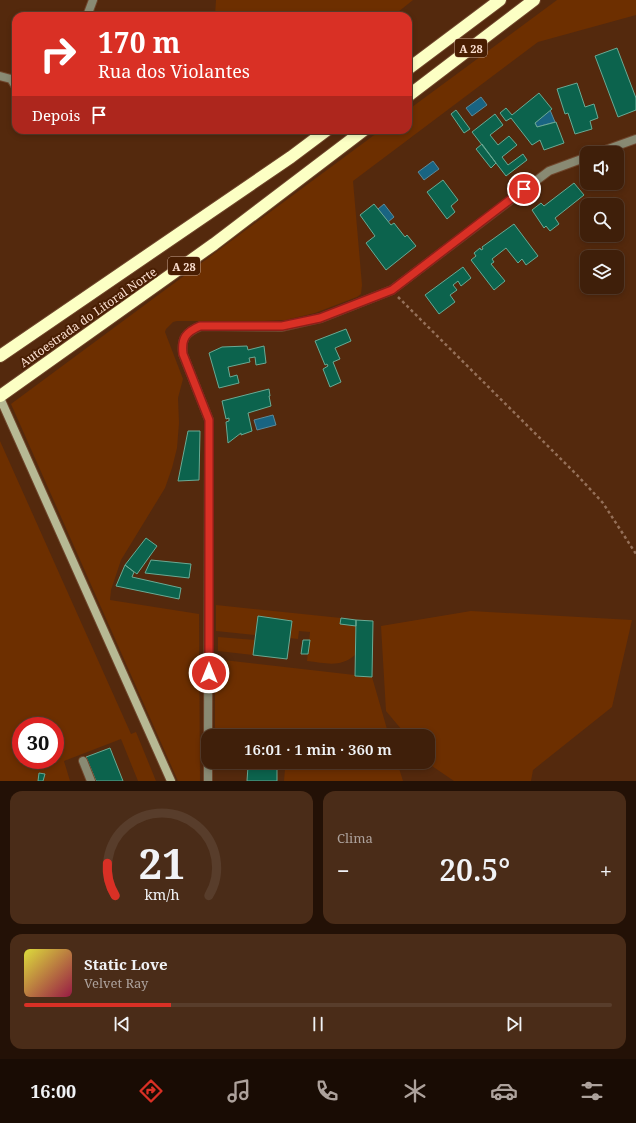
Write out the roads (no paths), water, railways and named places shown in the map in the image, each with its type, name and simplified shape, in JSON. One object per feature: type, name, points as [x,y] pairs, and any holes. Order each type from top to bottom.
[{"type":"highway","name":"A 28","points":[[412,66],[500,0]]},
{"type":"highway","name":"A 28","points":[[412,93],[534,0]]},
{"type":"highway","name":"Autoestrada do Litoral Norte","points":[[0,356],[291,157],[321,134]]},
{"type":"highway","name":"Autoestrada do Litoral Norte","points":[[0,397],[214,244],[359,134]]},
{"type":"street","points":[[89,12],[93,0]]},
{"type":"street","points":[[0,76],[12,81]]},
{"type":"street","points":[[616,146],[636,139]]},
{"type":"street","points":[[208,729],[209,420],[183,354],[182,345],[185,337],[191,330],[200,326],[282,326],[320,318],[392,290],[548,170],[580,159]]},
{"type":"street","points":[[0,397],[171,781]]},
{"type":"street","points":[[83,761],[91,781]]},
{"type":"street","points":[[208,769],[208,781]]},
{"type":"water","points":[[481,97],[487,105],[472,116],[466,108]]},
{"type":"water","points":[[550,110],[555,122],[537,127],[535,123]]},
{"type":"water","points":[[433,161],[439,169],[424,180],[418,172]]},
{"type":"water","points":[[384,204],[394,217],[388,222],[378,209]]},
{"type":"water","points":[[273,415],[276,425],[257,430],[254,420]]}]
